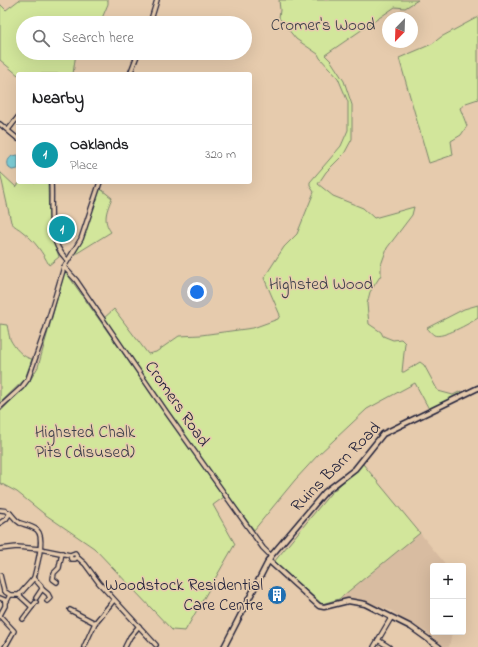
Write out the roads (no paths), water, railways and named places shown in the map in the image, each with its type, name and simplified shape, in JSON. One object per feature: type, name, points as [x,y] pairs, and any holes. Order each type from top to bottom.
[{"type":"street","points":[[152,16],[157,0]]},
{"type":"street","points":[[131,72],[135,60]]},
{"type":"street","points":[[8,130],[16,120]]},
{"type":"street","points":[[0,124],[16,137]]},
{"type":"street","points":[[50,184],[51,227],[60,251],[67,260]]},
{"type":"street","points":[[0,407],[22,387],[28,379],[45,331],[64,267],[81,239],[99,184]]},
{"type":"street","name":"Cromers Road","points":[[64,267],[76,280],[171,419],[269,558]]},
{"type":"street","name":"Ruins Barn Road","points":[[224,647],[269,558],[325,492],[355,469],[383,434],[478,388]]},
{"type":"street","points":[[0,510],[10,513],[19,522],[33,527],[40,533],[41,536],[34,578],[19,595]]},
{"type":"street","points":[[0,523],[6,519],[10,513]]},
{"type":"street","points":[[40,533],[45,532]]},
{"type":"street","points":[[0,549],[17,546],[40,548],[70,555],[75,553],[114,600],[157,646]]},
{"type":"street","points":[[57,582],[53,579],[54,573],[59,568],[62,553]]},
{"type":"street","points":[[269,558],[319,606],[324,607],[341,602],[354,601],[365,604],[411,627],[439,647]]},
{"type":"street","points":[[59,568],[63,571]]},
{"type":"street","points":[[49,572],[54,573]]},
{"type":"street","points":[[0,575],[4,591],[10,595],[19,595],[32,607]]},
{"type":"street","points":[[34,578],[49,595],[50,598],[47,601]]},
{"type":"street","points":[[23,619],[32,607],[42,588],[46,586]]},
{"type":"street","points":[[4,591],[0,597],[5,601]]},
{"type":"street","points":[[5,647],[14,631],[0,616],[6,606],[5,601],[10,595]]},
{"type":"street","points":[[84,647],[95,624],[114,600]]},
{"type":"street","points":[[70,610],[95,624]]},
{"type":"street","points":[[374,647],[391,618]]},
{"type":"street","points":[[125,647],[138,626]]},
{"type":"street","points":[[378,640],[389,647]]},
{"type":"water","points":[[16,155],[16,169],[12,170],[9,168],[8,160],[12,156]]},
{"type":"place","name":"Oaklands","points":[[62,229]]},
{"type":"place","name":"Woodstock Residential Care Centre","points":[[277,595]]},
{"type":"park label","name":"Cromer's Wood","points":[[323,25]]},
{"type":"park label","name":"Highsted Wood","points":[[321,284]]},
{"type":"park label","name":"Highsted Chalk Pits (disused)","points":[[85,442]]}]
